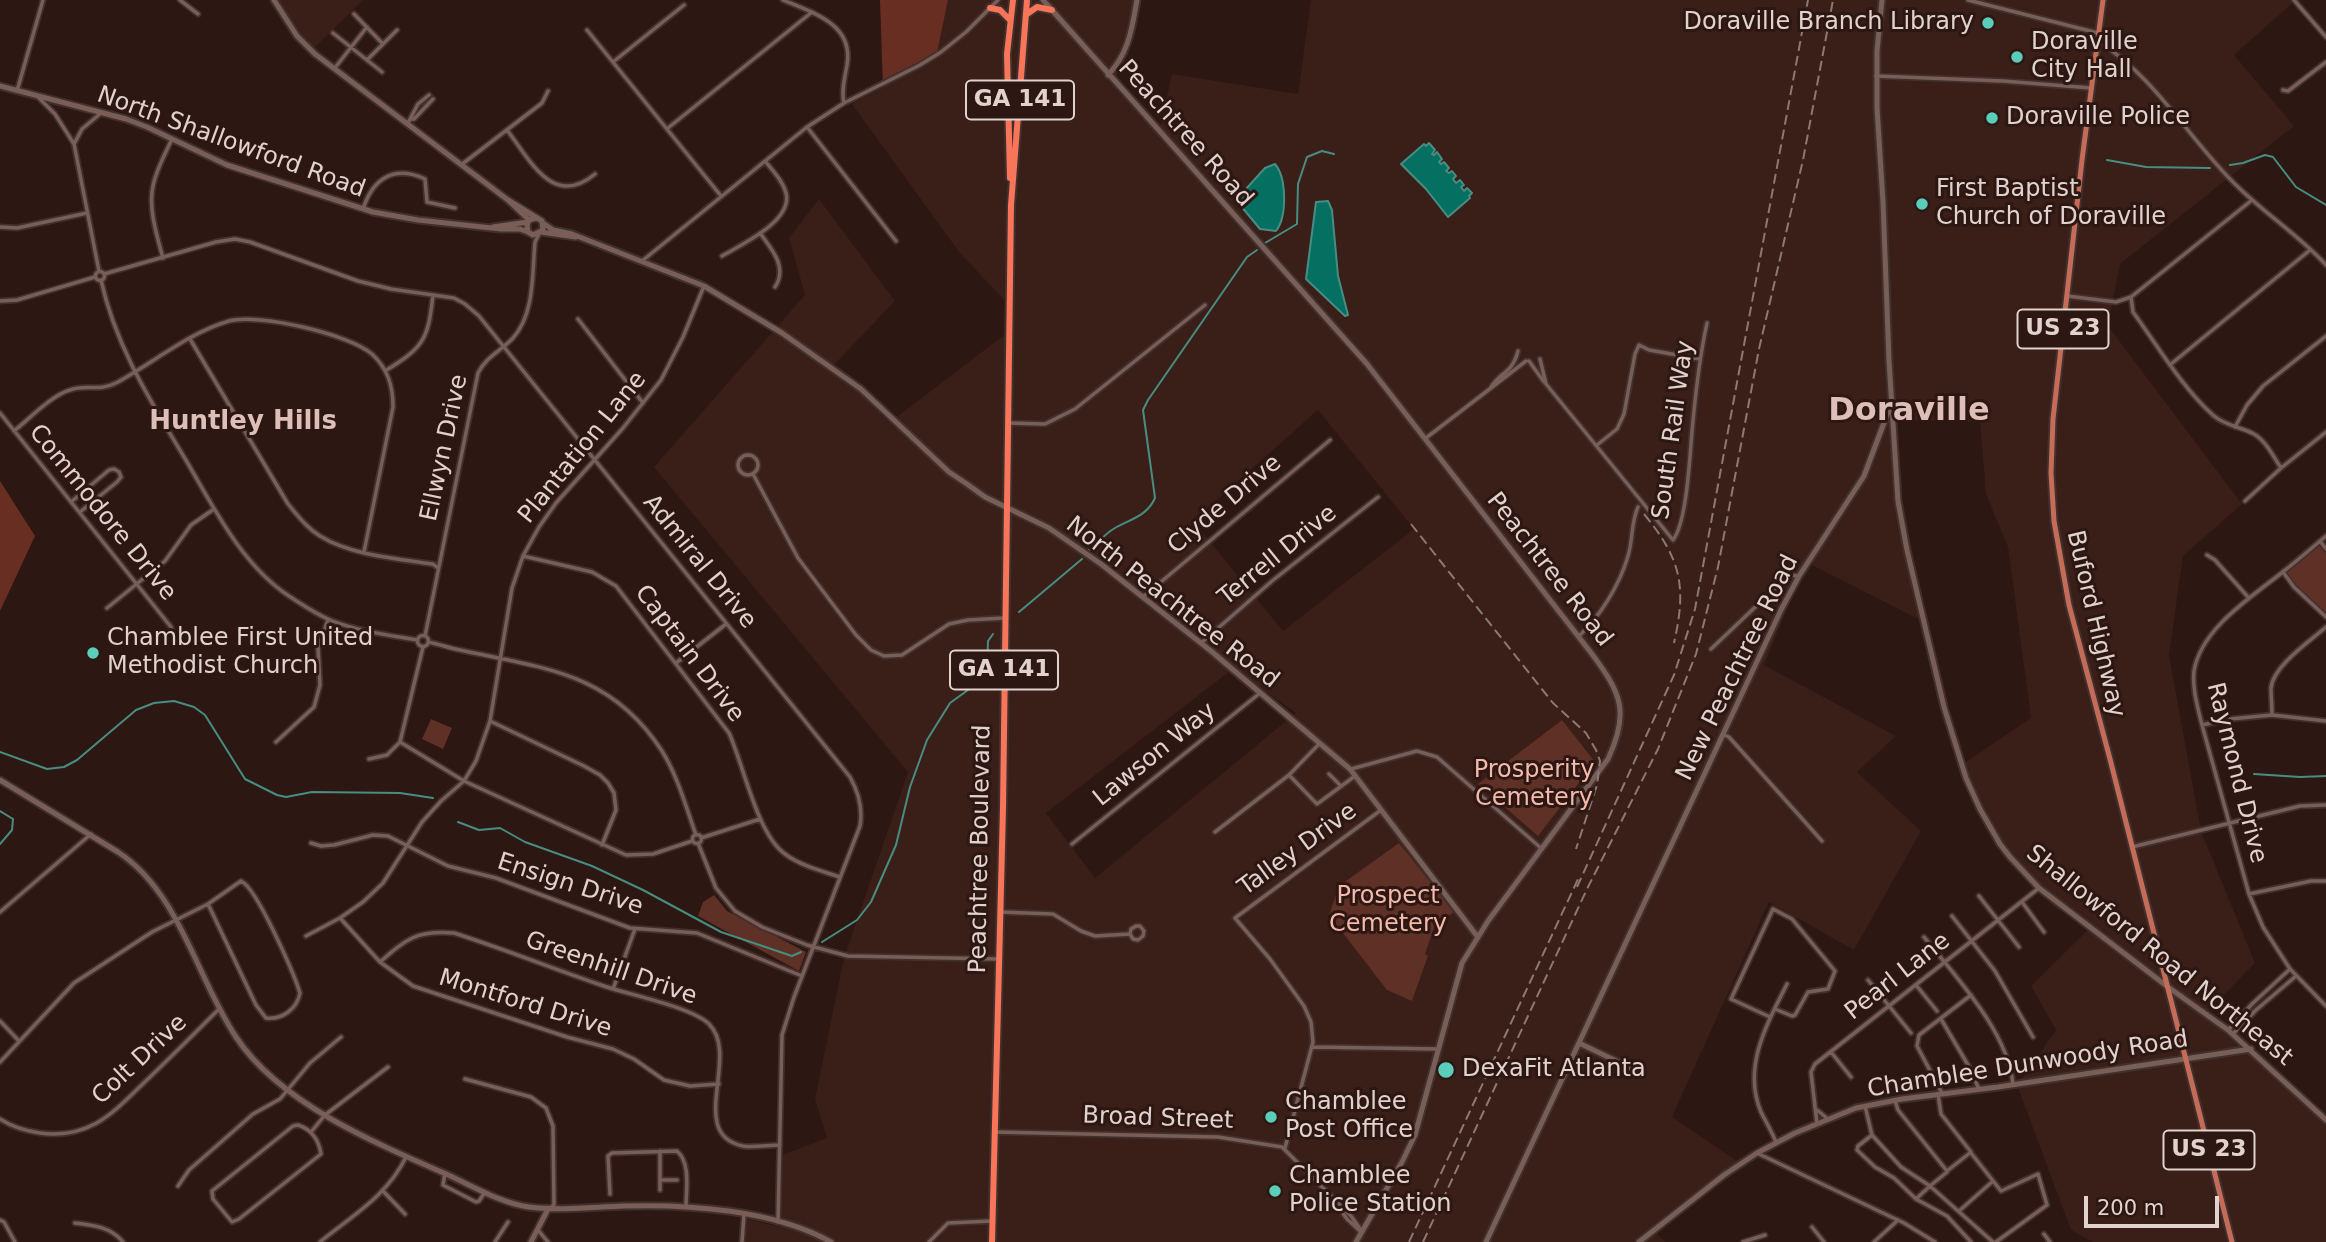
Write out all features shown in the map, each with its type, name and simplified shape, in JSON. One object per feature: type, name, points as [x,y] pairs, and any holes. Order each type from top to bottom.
[{"type":"highway","name":"Peachtree Boulevard","points":[[992,1242],[1003,810],[1011,205],[1007,90],[1013,0]]},
{"type":"highway","name":"Peachtree Boulevard","points":[[1011,205],[1027,0]]},
{"type":"highway","points":[[1026,15],[1035,7],[1042,6],[1052,10]]},
{"type":"highway","points":[[990,8],[1000,10],[1010,20]]},
{"type":"main road","name":"Buford Highway","points":[[2103,0],[2052,438],[2052,494],[2056,533],[2069,605],[2232,1242]]},
{"type":"street","points":[[17,91],[43,0]]},
{"type":"street","points":[[180,0],[198,14]]},
{"type":"street","name":"North Peachtree Road","points":[[274,0],[297,36],[334,69],[409,122],[531,220],[704,286],[782,333],[861,389],[950,472],[985,497],[1049,528],[1143,597],[1350,769],[1477,936]]},
{"type":"street","points":[[783,0],[812,12],[836,27],[844,38],[848,58],[842,95],[845,103]]},
{"type":"street","points":[[642,261],[807,127],[845,103],[935,56],[966,32],[998,0]]},
{"type":"street","name":"Peachtree Road","points":[[1043,0],[1359,355],[1609,677],[1621,705],[1620,728],[1608,759],[1477,936],[1458,974],[1415,1135],[1356,1242]]},
{"type":"street","points":[[1108,75],[1119,64],[1125,52],[1137,0]]},
{"type":"street","name":"New Peachtree Road","points":[[1486,1242],[1781,610],[1799,576],[1864,476],[1892,401],[1876,76],[1882,0]]},
{"type":"street","points":[[1968,0],[2098,37],[2138,71],[2211,158],[2252,200],[2311,249],[2326,265]]},
{"type":"street","points":[[2294,0],[2326,37]]},
{"type":"street","points":[[613,62],[684,5]]},
{"type":"street","points":[[668,128],[812,12]]},
{"type":"street","points":[[354,14],[383,44]]},
{"type":"street","points":[[334,69],[367,27]]},
{"type":"street","points":[[367,60],[397,30]]},
{"type":"street","points":[[587,30],[721,196]]},
{"type":"street","points":[[333,33],[382,72]]},
{"type":"street","points":[[2283,90],[2288,91],[2326,62]]},
{"type":"street","points":[[1876,76],[2092,88]]},
{"type":"street","name":"North Shallowford Road","points":[[1,88],[147,127],[238,169],[362,209],[400,218],[520,229],[530,233]]},
{"type":"street","points":[[461,166],[542,103],[548,91]]},
{"type":"street","points":[[36,96],[55,114],[74,144],[99,271],[104,275],[101,281],[111,322],[134,372],[214,509],[272,582],[328,620],[417,640],[425,636],[429,642],[542,666],[584,681],[641,724],[667,761],[695,835],[701,838],[760,819]]},
{"type":"street","points":[[431,97],[416,118],[409,122],[418,104],[431,97]]},
{"type":"street","points":[[74,144],[82,129],[101,113]]},
{"type":"street","points":[[807,127],[897,241]]},
{"type":"street","points":[[507,130],[550,183],[576,186],[595,174]]},
{"type":"street","points":[[163,258],[152,192],[156,175],[172,139]]},
{"type":"street","points":[[722,256],[760,233],[783,214],[787,202],[786,192],[765,160]]},
{"type":"street","points":[[362,209],[371,187],[384,178],[397,174],[423,177],[426,181],[427,202],[455,208]]},
{"type":"street","points":[[2067,296],[2116,302],[2132,297],[2252,200]]},
{"type":"street","name":"North Peachtree Road","points":[[508,201],[524,208],[531,220]]},
{"type":"street","points":[[513,223],[515,208]]},
{"type":"street","points":[[0,227],[18,228],[88,213]]},
{"type":"street","points":[[530,233],[531,220]]},
{"type":"street","name":"North Shallowford Road","points":[[493,227],[531,220]]},
{"type":"street","points":[[540,233],[543,223]]},
{"type":"street","name":"North Peachtree Road","points":[[530,233],[576,237]]},
{"type":"street","name":"Ellwyn Drive","points":[[530,233],[535,243]]},
{"type":"street","name":"Ellwyn Drive","points":[[425,636],[478,373],[482,365],[523,325],[528,311],[535,243],[540,233]]},
{"type":"street","points":[[760,233],[778,260],[781,270],[781,278],[775,287]]},
{"type":"street","name":"Admiral Drive","points":[[104,275],[216,242],[243,240],[358,281],[454,298],[465,304],[479,316],[839,763],[855,787],[863,812],[856,840],[802,976],[782,1035],[778,1222]]},
{"type":"street","points":[[2171,364],[2311,249]]},
{"type":"street","points":[[0,301],[17,300],[95,277],[99,271]]},
{"type":"street","points":[[95,277],[101,281]]},
{"type":"street","name":"Plantation Lane","points":[[306,936],[340,918],[363,902],[383,883],[422,822],[464,781],[476,761],[490,721],[512,589],[523,556],[538,527],[556,503],[643,403],[671,363],[704,286]]},
{"type":"street","points":[[385,371],[409,357],[423,341],[430,320],[433,294]]},
{"type":"street","points":[[2132,297],[2133,312],[2214,416],[2254,434],[2263,441],[2281,468]]},
{"type":"street","points":[[1008,423],[1045,424],[1075,409],[1205,304]]},
{"type":"street","points":[[578,319],[643,403]]},
{"type":"street","points":[[14,431],[68,390],[101,389],[190,339],[232,320],[274,321],[310,329],[371,353],[392,385],[393,407],[364,552]]},
{"type":"street","name":"South Rail Way","points":[[1597,446],[1673,540],[1679,527],[1689,476],[1707,323]]},
{"type":"street","points":[[2235,427],[2247,405],[2263,386],[2326,336]]},
{"type":"street","points":[[190,339],[288,504],[318,534],[364,552],[433,564],[438,568]]},
{"type":"street","points":[[1426,438],[1527,361],[1597,446],[1617,429],[1624,414],[1639,345],[1649,350],[1701,359]]},
{"type":"street","points":[[1491,387],[1511,369],[1518,351]]},
{"type":"street","points":[[1540,359],[1546,384]]},
{"type":"street","name":"Shallowford Road Northeast","points":[[1892,401],[1902,525],[1944,707],[1966,778],[1980,809],[2010,857],[2039,888],[2231,1032],[2326,1120]]},
{"type":"street","name":"Commodore Drive","points":[[0,413],[172,627],[174,636]]},
{"type":"street","points":[[2245,501],[2326,432]]},
{"type":"street","name":"Clyde Drive","points":[[1143,597],[1330,440]]},
{"type":"street","points":[[752,456],[757,460],[757,470],[753,474],[747,475],[739,470],[738,463],[742,457],[752,456]]},
{"type":"street","points":[[71,502],[109,470],[119,472],[121,477],[117,482],[80,512]]},
{"type":"street","points":[[753,474],[798,558],[856,635],[871,650],[884,656],[902,655],[949,624],[1004,618]]},
{"type":"street","name":"Terrell Drive","points":[[1201,643],[1272,581],[1378,497]]},
{"type":"street","points":[[1578,637],[1589,627],[1622,574],[1629,555],[1638,507]]},
{"type":"street","points":[[107,608],[169,557],[191,525],[214,509]]},
{"type":"street","name":"Raymond Drive","points":[[2326,536],[2248,597],[2219,626],[2196,663],[2194,683],[2202,725],[2249,894],[2268,935],[2290,969],[2326,1006]]},
{"type":"street","points":[[2320,541],[2326,549]]},
{"type":"street","points":[[2207,555],[2215,560],[2248,597]]},
{"type":"street","name":"Captain Drive","points":[[523,556],[592,572],[616,586],[729,733],[760,819],[775,846],[797,861],[840,877]]},
{"type":"street","points":[[2283,572],[2294,587],[2326,617]]},
{"type":"street","points":[[1711,649],[1785,578],[1792,574],[1799,576]]},
{"type":"street","points":[[276,742],[314,707],[320,685],[318,647],[328,620]]},
{"type":"street","points":[[676,663],[726,624]]},
{"type":"street","points":[[2272,715],[2271,687],[2274,676],[2286,661],[2326,627]]},
{"type":"street","points":[[417,640],[418,645],[423,647]]},
{"type":"street","points":[[369,759],[387,755],[400,742],[423,647],[429,642]]},
{"type":"street","name":"Lawson Way","points":[[1072,844],[1260,693]]},
{"type":"street","points":[[2202,725],[2272,715],[2326,721]]},
{"type":"street","points":[[490,721],[584,766],[608,783],[616,802],[603,845]]},
{"type":"street","points":[[1723,734],[1729,737],[1822,841]]},
{"type":"street","points":[[400,742],[464,781],[626,855],[653,854],[692,841],[698,844],[711,880],[735,911],[762,927],[814,948],[848,956],[998,959]]},
{"type":"street","points":[[1215,832],[1289,775],[1320,743]]},
{"type":"street","points":[[1350,769],[1417,751],[1437,757],[1542,849]]},
{"type":"street","points":[[1329,774],[1341,786]]},
{"type":"street","points":[[1289,775],[1317,804],[1355,776]]},
{"type":"street","points":[[0,780],[131,860],[167,903],[219,1009],[244,1049],[267,1073],[325,1115],[406,1157],[517,1205],[548,1209],[637,1206],[744,1214],[778,1222],[831,1242]]},
{"type":"street","points":[[2132,846],[2300,806],[2326,805]]},
{"type":"street","name":"Talley Drive","points":[[1312,1047],[1311,1022],[1304,1006],[1270,959],[1235,918],[1381,810]]},
{"type":"street","points":[[0,912],[91,834]]},
{"type":"street","name":"Ensign Drive","points":[[311,843],[321,846],[334,845],[381,835],[398,839],[448,866],[496,878],[635,929],[697,933],[802,976]]},
{"type":"street","points":[[692,841],[695,835]]},
{"type":"street","points":[[698,844],[701,838]]},
{"type":"street","points":[[0,1062],[75,983],[95,967],[208,904],[244,880],[252,889],[295,977],[301,998],[286,1013],[270,1021],[256,1005],[208,904]]},
{"type":"street","points":[[2249,894],[2311,881],[2326,881]]},
{"type":"street","name":"Pearl Lane","points":[[1816,1124],[1817,1110],[1811,1072],[1815,1064],[2039,888]]},
{"type":"street","points":[[1979,896],[2019,947]]},
{"type":"street","points":[[2022,902],[2044,932]]},
{"type":"street","points":[[1770,1017],[1731,999],[1773,909],[1792,919],[1835,971],[1828,989],[1808,992],[1792,1017],[1775,1009]]},
{"type":"street","points":[[999,912],[1053,914],[1096,936],[1130,934]]},
{"type":"street","points":[[1952,916],[1995,971],[2034,1037]]},
{"type":"street","name":"Montford Drive","points":[[340,918],[380,962],[413,986],[567,1037],[613,1049],[634,1059],[664,1080],[690,1086],[719,1084]]},
{"type":"street","points":[[1136,926],[1140,926],[1144,931],[1138,940],[1133,939],[1130,934],[1131,929],[1136,926]]},
{"type":"street","points":[[612,989],[635,929]]},
{"type":"street","name":"Greenhill Drive","points":[[380,962],[415,935],[428,932],[454,933],[612,989],[694,1014],[714,1030],[720,1051],[715,1113],[722,1134],[742,1146],[780,1145]]},
{"type":"street","points":[[1924,937],[1980,1007],[2010,1064],[2013,1085]]},
{"type":"street","points":[[2231,1032],[2253,1003],[2290,969]]},
{"type":"street","points":[[2231,1032],[2296,976]]},
{"type":"street","points":[[1868,980],[1911,1033]]},
{"type":"street","points":[[1776,1142],[1762,1113],[1754,1078],[1756,1055],[1770,1017],[1787,984]]},
{"type":"street","points":[[1916,985],[1937,1011]]},
{"type":"street","points":[[1865,1106],[1871,1135],[1901,1167],[1930,1186],[1995,1242],[2047,1205],[2038,1174],[2001,1191],[1941,1114],[1940,1094],[1916,1040],[1971,995]]},
{"type":"street","name":"Colt Drive","points":[[0,1119],[24,1130],[52,1134],[73,1133],[94,1125],[125,1102],[219,1009]]},
{"type":"street","points":[[1941,1018],[1979,1088]]},
{"type":"street","points":[[0,1021],[19,1041]]},
{"type":"street","points":[[178,1186],[184,1176],[237,1128],[261,1108],[280,1099],[310,1063],[341,1037]]},
{"type":"street","points":[[1579,1043],[1635,1070]]},
{"type":"street","points":[[1362,1231],[1357,1230],[1337,1204],[1285,1148],[1312,1047],[1438,1049]]},
{"type":"street","name":"Chamblee Dunwoody Road","points":[[1639,1242],[1724,1175],[1757,1153],[1816,1124],[1865,1106],[2251,1049]]},
{"type":"street","points":[[1831,1052],[1851,1077]]},
{"type":"street","points":[[311,1132],[325,1115],[388,1067]]},
{"type":"street","points":[[465,1079],[531,1097],[546,1108],[551,1116],[554,1138],[554,1205],[548,1209],[531,1242]]},
{"type":"street","points":[[1895,1101],[1898,1110],[1947,1171]]},
{"type":"street","points":[[1817,1110],[1828,1119]]},
{"type":"street","points":[[293,1126],[301,1126],[311,1132],[321,1154],[239,1219],[232,1222],[227,1219],[212,1191],[293,1126]]},
{"type":"street","name":"Broad Street","points":[[995,1132],[1218,1137],[1285,1148]]},
{"type":"street","points":[[1871,1135],[1857,1150],[1916,1199],[1947,1216],[1971,1242]]},
{"type":"street","points":[[660,1151],[660,1190]]},
{"type":"street","points":[[610,1194],[608,1157],[612,1153],[677,1151],[682,1156],[687,1178],[686,1208]]},
{"type":"street","points":[[1916,1199],[1971,1152]]},
{"type":"street","points":[[1757,1153],[1898,1220],[1935,1242]]},
{"type":"street","points":[[320,1242],[383,1191],[395,1179],[406,1157]]},
{"type":"street","points":[[445,1174],[443,1185],[476,1202],[485,1192]]},
{"type":"street","points":[[660,1180],[677,1180]]},
{"type":"street","points":[[1959,1211],[1993,1181]]},
{"type":"street","points":[[383,1191],[405,1214]]},
{"type":"street","points":[[742,1242],[744,1214]]},
{"type":"street","points":[[0,1220],[4,1222],[15,1242]]},
{"type":"street","points":[[1874,1242],[1898,1220]]},
{"type":"street","points":[[929,1242],[948,1223],[993,1221]]},
{"type":"street","points":[[495,1242],[508,1222]]},
{"type":"street","points":[[75,1223],[104,1228],[115,1233],[123,1242]]},
{"type":"street","points":[[1812,1227],[1824,1242]]},
{"type":"street","points":[[538,1230],[548,1242]]},
{"type":"street","points":[[2044,1234],[2050,1242]]},
{"type":"street","points":[[1743,1242],[1765,1235]]},
{"type":"shaded area","points":[[274,0],[363,0],[311,51]]},
{"type":"shaded area","points":[[880,0],[948,0],[936,58],[883,87]]},
{"type":"shaded area","points":[[948,0],[1138,0],[1116,79],[1160,128],[1172,74],[1298,94],[1311,0],[2296,0],[2234,55],[2294,126],[2120,264],[2108,326],[2242,504],[2183,556],[2169,655],[2201,831],[2255,963],[2205,1014],[2251,1049],[2326,1121],[2326,1242],[2093,1242],[2071,1230],[2017,1085],[2056,1030],[2031,986],[2090,928],[2053,906],[2005,850],[1960,766],[2031,718],[2008,547],[1986,494],[1980,422],[1904,420],[1894,412],[1900,508],[1924,622],[1806,562],[1764,665],[1896,736],[1857,772],[1921,831],[1854,950],[1769,902],[1672,1117],[1740,1163],[1654,1230],[1665,1242],[745,1242],[747,1219],[780,1227],[782,1155],[827,1138],[815,1099],[844,958],[908,772],[654,467],[805,295],[789,238],[819,199],[895,301],[828,371],[862,393],[889,423],[1008,332],[1008,304],[959,252],[852,104],[936,58]],"holes":[[[1318,410],[1414,529],[1283,631],[1193,521]],[[1234,668],[1296,713],[1095,878],[1046,813]],[[1399,843],[1434,928],[1425,954],[1428,956],[1412,1001]]]},
{"type":"shaded area","points":[[0,481],[35,536],[0,611]]},
{"type":"green space","points":[[2320,541],[2326,548],[2326,618],[2308,603],[2283,572]]},
{"type":"green space","points":[[431,719],[452,728],[443,749],[422,739]]},
{"type":"green space","name":"Prosperity Cemetery","points":[[1562,720],[1595,762],[1538,836],[1478,784]]},
{"type":"green space","name":"Prospect Cemetery","points":[[1399,843],[1454,912],[1434,928],[1425,954],[1428,956],[1412,1001],[1387,990],[1329,915],[1339,886]]},
{"type":"green space","points":[[714,895],[727,911],[806,952],[799,971],[698,916],[703,902]]},
{"type":"water","points":[[1429,143],[1435,150],[1432,154],[1437,152],[1442,159],[1439,162],[1444,162],[1449,168],[1446,171],[1452,171],[1456,176],[1453,179],[1456,183],[1460,180],[1464,191],[1467,188],[1472,193],[1470,198],[1448,217],[1426,189],[1401,164],[1424,144],[1426,146]]},
{"type":"water","points":[[1275,164],[1282,178],[1284,198],[1282,217],[1276,231],[1260,229],[1236,200],[1265,168]]},
{"type":"water","points":[[1328,201],[1332,210],[1338,276],[1348,315],[1345,316],[1306,279],[1316,202]]},
{"type":"waterway","points":[[1265,243],[1297,224],[1298,184],[1307,157],[1322,151],[1334,154]]},
{"type":"waterway","points":[[2230,165],[2265,155],[2273,157],[2296,187],[2326,205]]},
{"type":"waterway","points":[[2107,160],[2146,167],[2210,168]]},
{"type":"waterway","points":[[1089,550],[1112,530],[1138,516],[1152,504],[1155,498],[1143,410],[1247,257],[1257,250]]},
{"type":"waterway","points":[[1019,612],[1082,559]]},
{"type":"waterway","points":[[822,942],[857,920],[871,902],[896,845],[910,787],[927,740],[950,703],[979,682],[987,670],[988,641],[993,634]]},
{"type":"waterway","points":[[0,752],[47,769],[64,767],[77,760],[136,710],[154,703],[174,701],[194,707],[205,715],[245,779],[277,795],[286,797],[312,792],[400,793],[433,798]]},
{"type":"waterway","points":[[2254,774],[2326,776]]},
{"type":"waterway","points":[[0,811],[13,819],[12,830],[0,844]]},
{"type":"waterway","points":[[458,822],[479,830],[500,828],[525,842],[592,866],[721,932],[792,956],[801,952]]},
{"type":"railway","points":[[1577,887],[1674,675],[1695,609],[1808,0]]},
{"type":"railway","points":[[1423,1242],[1587,889],[1658,749],[1696,654],[1718,567],[1759,349],[1803,160],[1833,0]]},
{"type":"railway","points":[[1644,514],[1666,545],[1678,574],[1680,605],[1674,643]]},
{"type":"railway","points":[[1411,524],[1553,703],[1586,733],[1596,750],[1600,761],[1597,785],[1576,849]]},
{"type":"railway","points":[[1409,1242],[1579,877]]},
{"type":"place","name":"Doraville Branch Library","points":[[1988,23]]},
{"type":"place","name":"Doraville City Hall","points":[[2017,57]]},
{"type":"place","name":"Doraville Police","points":[[1992,118]]},
{"type":"place","name":"First Baptist Church of Doraville","points":[[1922,204]]},
{"type":"place","name":"Chamblee First United Methodist Church","points":[[93,653]]},
{"type":"place","name":"DexaFit Atlanta","points":[[1446,1070]]},
{"type":"place","name":"Chamblee Post Office","points":[[1271,1117]]},
{"type":"place","name":"Chamblee Police Station","points":[[1275,1191]]},
{"type":"district","name":"Doraville","points":[[1909,412]]},
{"type":"district","name":"Huntley Hills","points":[[243,422]]}]
